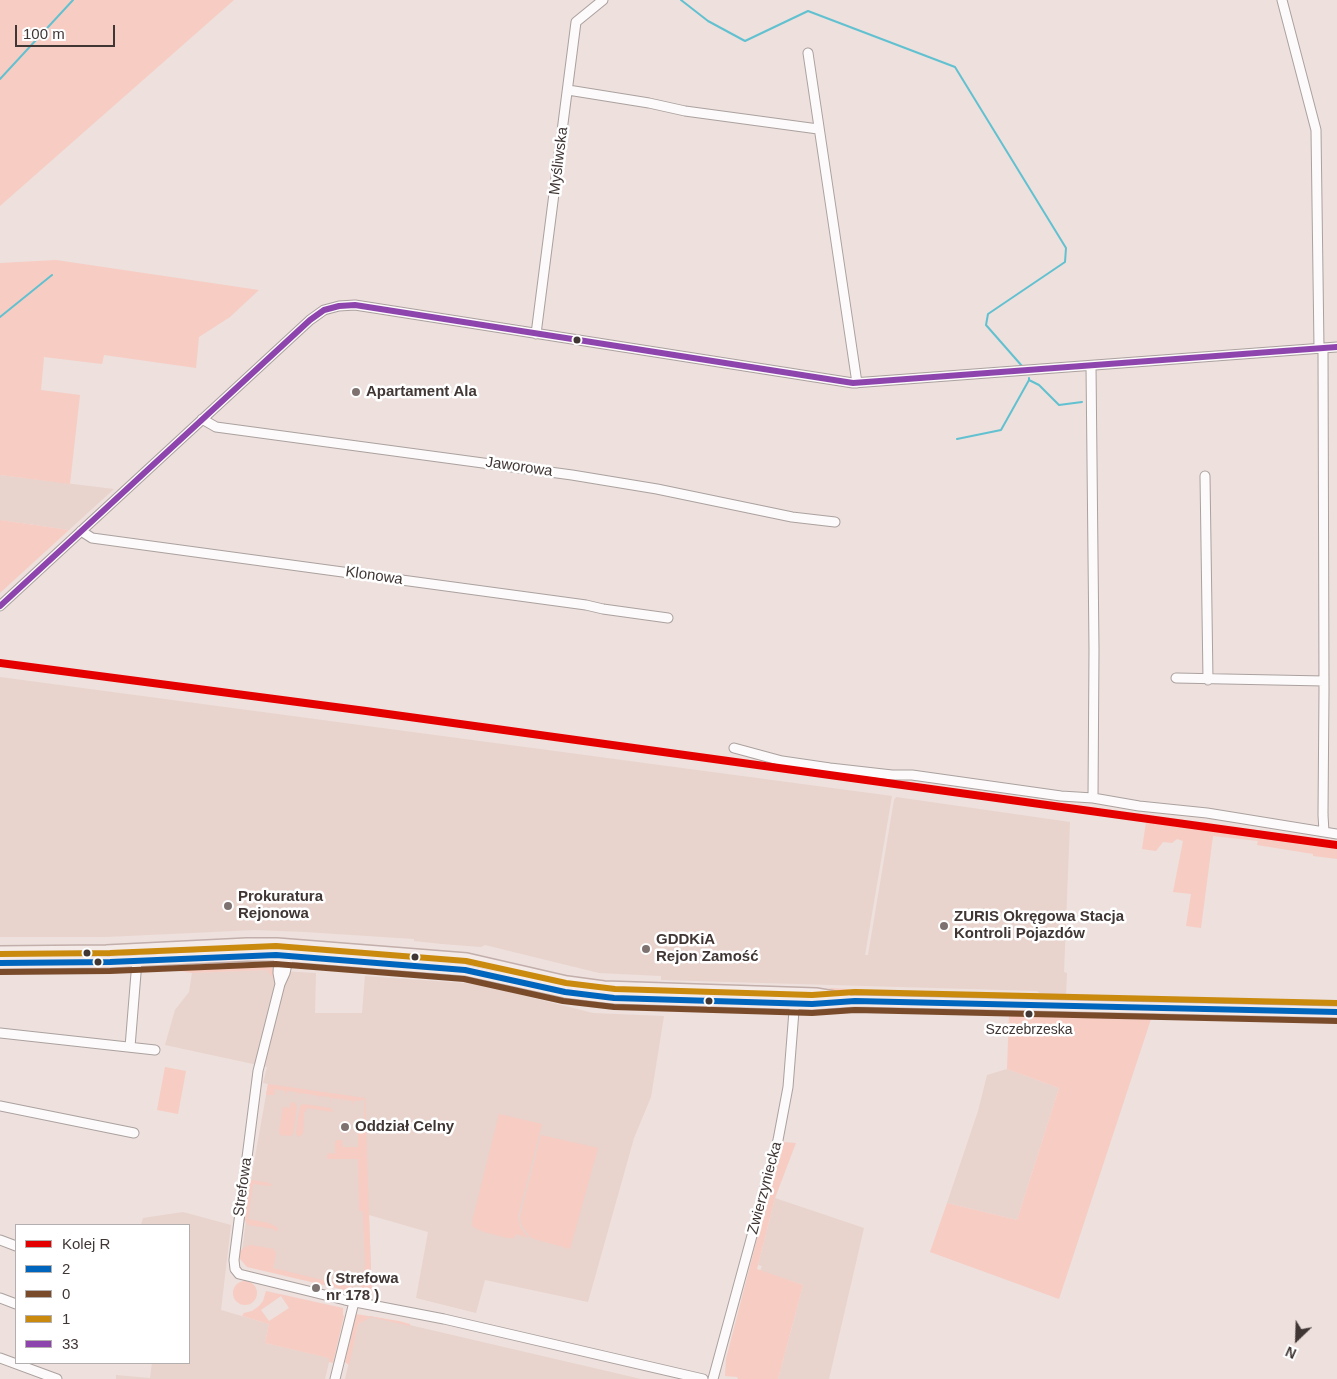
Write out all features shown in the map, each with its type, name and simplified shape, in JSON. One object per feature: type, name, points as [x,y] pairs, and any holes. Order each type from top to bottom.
[{"type":"main road","points":[[0,952],[116,951],[247,944],[285,952]]},
{"type":"main road","points":[[0,963],[137,961],[285,952],[467,959],[562,981],[604,987],[795,998],[836,996],[857,1001],[1337,1012]]},
{"type":"street","name":"Myśliwska","points":[[536,334],[576,22],[603,0]]},
{"type":"street","points":[[1282,0],[1317,138],[1321,348],[1324,832]]},
{"type":"street","points":[[808,53],[857,383]]},
{"type":"street","points":[[568,90],[649,103],[685,111],[818,129]]},
{"type":"street","points":[[0,606],[315,316],[336,306],[358,306],[857,383],[1337,347]]},
{"type":"street","points":[[1090,366],[1094,650],[1093,798]]},
{"type":"street","name":"Jaworowa","points":[[202,419],[216,427],[572,474],[657,488],[792,517],[835,522]]},
{"type":"street","points":[[1205,476],[1208,680]]},
{"type":"street","name":"Klonowa","points":[[82,531],[92,538],[576,603],[603,609],[668,618]]},
{"type":"street","points":[[1176,678],[1324,681]]},
{"type":"street","points":[[734,748],[782,761],[830,768],[892,775],[912,775],[1062,796],[1093,798],[1129,805],[1228,816],[1337,834]]},
{"type":"street","name":"Strefowa","points":[[285,952],[278,973],[280,984],[258,1071],[238,1220],[234,1266],[238,1274],[354,1302],[444,1318],[703,1379]]},
{"type":"street","points":[[130,1047],[137,961]]},
{"type":"street","name":"Zwierzyniecka","points":[[713,1379],[778,1140],[788,1087],[795,998]]},
{"type":"street","points":[[0,1033],[156,1050]]},
{"type":"street","points":[[0,1106],[134,1133]]},
{"type":"street","points":[[0,1240],[15,1246]]},
{"type":"street","points":[[0,1298],[15,1304]]},
{"type":"street","points":[[335,1379],[354,1302]]},
{"type":"street","points":[[0,1358],[15,1364]]},
{"type":"street","points":[[16,1364],[57,1379]]},
{"type":"shaded area","points":[[0,0],[234,0],[0,206]]},
{"type":"shaded area","points":[[56,260],[259,290],[230,317],[199,337],[196,368],[104,355],[102,364],[44,357],[41,390],[80,395],[70,484],[0,475],[0,263]]},
{"type":"shaded area","points":[[0,475],[114,489],[69,530],[0,520]]},
{"type":"shaded area","points":[[0,520],[69,530],[0,593]]},
{"type":"shaded area","points":[[0,677],[892,796],[865,955],[868,955],[896,797],[1070,822],[1064,972],[1067,973],[1066,995],[1041,994],[1037,991],[661,980],[661,976],[599,973],[485,945],[481,947],[414,941],[414,939],[305,932],[255,930],[106,937],[0,937]]},
{"type":"shaded area","points":[[1146,822],[1337,847],[1337,859],[1257,845],[1258,841],[1213,836],[1201,928],[1186,926],[1191,894],[1173,892],[1183,841],[1177,839],[1172,843],[1163,842],[1156,851],[1142,849]]},
{"type":"shaded area","points":[[269,966],[275,969],[274,979],[267,970],[192,973],[180,971],[180,968]]},
{"type":"shaded area","points":[[264,970],[316,973],[315,1013],[362,1013],[365,976],[478,984],[593,1013],[664,1016],[651,1097],[634,1138],[588,1302],[485,1280],[476,1313],[416,1298],[428,1232],[369,1215],[372,1295],[322,1283],[241,1259],[252,1174],[268,1084],[263,1083],[267,1067],[165,1045],[175,1010],[189,992],[192,973]]},
{"type":"shaded area","points":[[523,986],[625,1003],[627,1008],[597,1006],[553,999],[523,991]]},
{"type":"shaded area","points":[[829,988],[891,990],[885,996],[860,996],[833,991]]},
{"type":"shaded area","points":[[1009,1015],[1152,1016],[1059,1299],[930,1252],[947,1203],[1017,1220],[1059,1088],[1007,1069]]},
{"type":"shaded area","points":[[165,1067],[186,1071],[178,1114],[157,1110]]},
{"type":"shaded area","points":[[1007,1069],[1059,1088],[1017,1220],[947,1203],[978,1111],[987,1075]]},
{"type":"shaded area","points":[[268,1084],[365,1098],[372,1300],[347,1295],[345,1290],[247,1267],[240,1259],[240,1251],[251,1245],[274,1249],[276,1254],[273,1268],[360,1289],[365,1266],[363,1211],[359,1211],[358,1159],[327,1159],[329,1153],[335,1154],[335,1143],[337,1140],[342,1140],[343,1147],[358,1147],[358,1121],[364,1120],[364,1100],[353,1101],[352,1106],[352,1101],[342,1099],[341,1104],[341,1099],[331,1098],[330,1102],[330,1097],[320,1096],[318,1101],[319,1096],[309,1094],[308,1099],[308,1094],[298,1093],[297,1097],[297,1092],[287,1091],[286,1096],[285,1091],[275,1089],[274,1095],[266,1095]]},
{"type":"shaded area","points":[[291,1102],[295,1103],[297,1107],[293,1134],[290,1136],[280,1135],[283,1107],[290,1108]]},
{"type":"shaded area","points":[[303,1104],[331,1108],[333,1112],[307,1108],[304,1113],[303,1134],[298,1137],[296,1133],[300,1106]]},
{"type":"shaded area","points":[[499,1114],[542,1124],[518,1216],[520,1227],[528,1238],[516,1234],[514,1238],[507,1238],[473,1227],[472,1222]]},
{"type":"shaded area","points":[[541,1135],[598,1148],[570,1249],[531,1238],[522,1226],[520,1217]]},
{"type":"shaded area","points":[[782,1142],[796,1143],[775,1198],[757,1269],[803,1285],[778,1379],[738,1379],[737,1377],[725,1376],[726,1359]]},
{"type":"shaded area","points":[[249,1181],[270,1183],[272,1186],[253,1184],[248,1219],[269,1223],[278,1228],[277,1231],[248,1225],[245,1221]]},
{"type":"shaded area","points":[[775,1198],[864,1228],[829,1379],[778,1379],[803,1285],[760,1271],[762,1266],[758,1265]]},
{"type":"shaded area","points":[[183,1212],[231,1225],[221,1310],[269,1324],[265,1343],[330,1358],[325,1379],[116,1379],[116,1375],[150,1378],[152,1364],[190,1364],[190,1224],[141,1224],[143,1218]]},
{"type":"shaded area","points":[[245,1281],[253,1285],[257,1293],[253,1301],[245,1305],[237,1301],[233,1293],[237,1285]]},
{"type":"shaded area","points":[[266,1291],[343,1308],[344,1316],[333,1363],[329,1362],[329,1358],[265,1343],[269,1324],[242,1316],[244,1313],[252,1311],[259,1306],[263,1301]],"holes":[[[281,1296],[289,1308],[269,1321],[261,1310]]]},
{"type":"shaded area","points":[[356,1314],[399,1321],[410,1324],[410,1326],[371,1317],[358,1324],[349,1365],[345,1362]]},
{"type":"shaded area","points":[[371,1316],[641,1379],[345,1379],[358,1324]]},
{"type":"waterway","points":[[0,79],[73,0]]},
{"type":"waterway","points":[[681,0],[708,21],[745,41],[808,11],[955,67],[1066,248],[1065,262],[988,314],[986,325],[1022,366]]},
{"type":"waterway","points":[[0,317],[52,275]]},
{"type":"waterway","points":[[1029,378],[1059,405],[1082,402]]},
{"type":"waterway","points":[[957,439],[1001,430],[1029,380]]},
{"type":"rail line","name":"R","points":[[0,663],[366,711],[1337,845]]},
{"type":"transit line","name":"33","points":[[0,606],[310,320],[324,310],[339,306],[355,305],[853,383],[1337,347]]},
{"type":"transit line","name":"1","points":[[0,954],[110,953],[276,946],[466,961],[566,983],[615,989],[812,995],[855,992],[1337,1003]]},
{"type":"transit line","name":"2","points":[[0,963],[110,962],[276,955],[465,970],[565,992],[614,998],[812,1004],[855,1001],[1337,1012]]},
{"type":"transit line","name":"0","points":[[0,972],[110,971],[276,964],[464,979],[563,1001],[614,1007],[812,1013],[855,1010],[1337,1021]]},
{"type":"place","name":"Apartament Ala","points":[[356,392]]},
{"type":"place","name":"Prokuratura Rejonowa","points":[[228,906]]},
{"type":"place","name":"ZURIS Okręgowa Stacja Kontroli Pojazdów","points":[[944,926]]},
{"type":"place","name":"GDDKiA Rejon Zamość","points":[[646,949]]},
{"type":"place","name":"Szczebrzeska","points":[[1029,1014]]},
{"type":"place","name":"Oddział Celny","points":[[345,1127]]},
{"type":"place","name":"( Strefowa nr 178 )","points":[[316,1288]]}]
